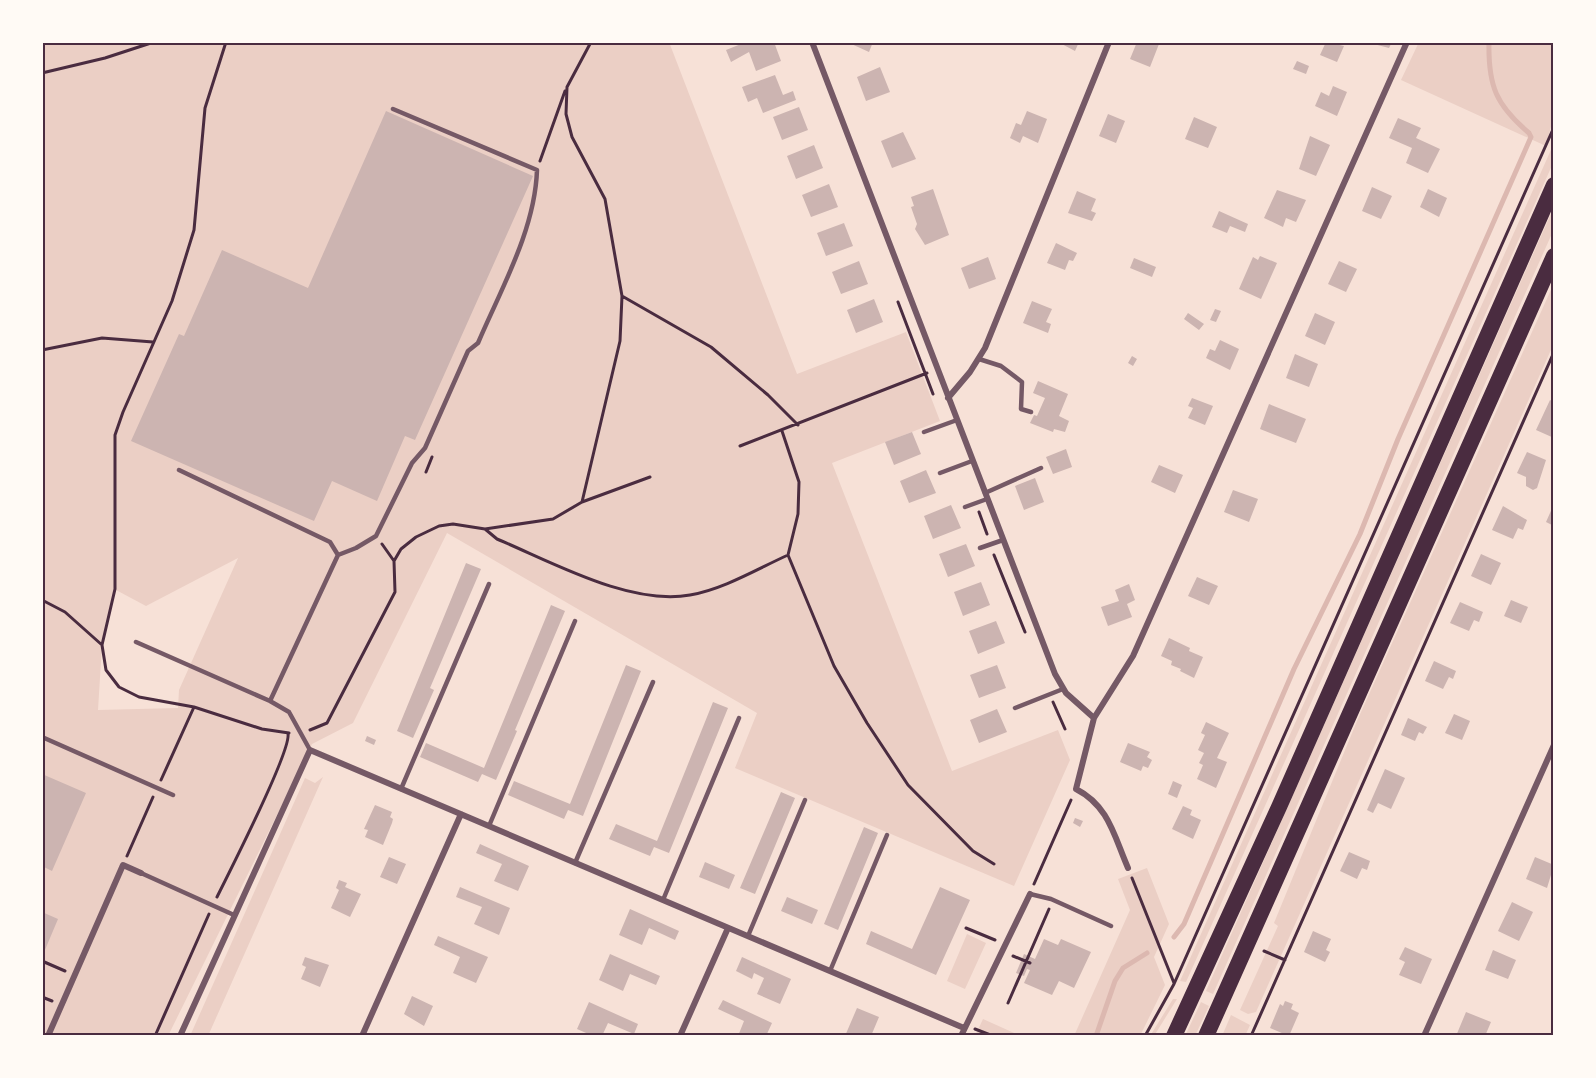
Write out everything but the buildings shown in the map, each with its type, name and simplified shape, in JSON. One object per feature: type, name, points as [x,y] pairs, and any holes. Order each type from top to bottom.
[{"type":"highway","points":[[1174,1036],[1279,807],[1554,185]]},
{"type":"highway","points":[[1206,1036],[1554,256]]},
{"type":"street","points":[[812,42],[1055,674],[1079,708],[1094,718]]},
{"type":"street","points":[[948,398],[979,359],[1109,42]]},
{"type":"street","points":[[1128,868],[1103,810],[1091,796],[1076,789],[1094,718],[1133,656],[1407,42]]},
{"type":"street","points":[[1424,1036],[1554,745]]},
{"type":"street","points":[[180,1036],[310,750],[964,1028]]},
{"type":"street","points":[[362,1036],[460,814]]},
{"type":"street","points":[[48,1036],[123,865],[141,873]]},
{"type":"street","points":[[961,1036],[1030,894]]},
{"type":"street","points":[[680,1036],[728,928]]},
{"type":"lane","points":[[270,700],[338,555],[376,536],[411,463],[425,448],[468,351],[478,343],[527,226],[537,170],[393,109]]},
{"type":"lane","points":[[979,359],[1001,366],[1022,382],[1021,409],[1030,412]]},
{"type":"lane","points":[[924,432],[957,420]]},
{"type":"lane","points":[[940,473],[972,461]]},
{"type":"lane","points":[[965,507],[1041,468]]},
{"type":"lane","points":[[179,470],[330,542],[338,555]]},
{"type":"lane","points":[[980,548],[1003,540]]},
{"type":"lane","points":[[401,789],[489,584]]},
{"type":"lane","points":[[489,826],[575,621]]},
{"type":"lane","points":[[136,642],[270,700],[289,712],[310,750]]},
{"type":"lane","points":[[575,863],[653,682]]},
{"type":"lane","points":[[1015,708],[1064,689]]},
{"type":"lane","points":[[663,900],[739,718]]},
{"type":"lane","points":[[42,737],[173,795]]},
{"type":"lane","points":[[748,936],[805,800]]},
{"type":"lane","points":[[830,971],[887,835]]},
{"type":"lane","points":[[141,873],[234,915]]},
{"type":"lane","points":[[1030,894],[1053,900],[1111,926]]},
{"type":"path","points":[[42,73],[105,58],[154,42]]},
{"type":"path","points":[[226,42],[205,108],[194,230],[172,301],[115,435],[115,590],[102,645],[106,670],[119,687],[150,700],[194,707],[245,725],[288,733],[313,729],[327,723],[395,592],[394,561],[401,549],[416,537],[438,526],[453,524],[485,529],[553,519],[582,502],[650,477]]},
{"type":"path","points":[[537,170],[567,87],[591,42]]},
{"type":"path","points":[[567,87],[566,114],[572,137],[605,199],[622,297],[620,341],[582,502]]},
{"type":"path","points":[[1145,1036],[1174,984],[1554,127]]},
{"type":"path","points":[[622,297],[711,347],[768,395],[798,424]]},
{"type":"path","points":[[42,350],[102,338],[154,342]]},
{"type":"path","points":[[1251,1036],[1554,352]]},
{"type":"path","points":[[740,446],[937,369]]},
{"type":"path","points":[[782,431],[799,482],[798,514],[789,555],[834,666],[867,723],[908,785],[973,851],[994,864]]},
{"type":"path","points":[[485,529],[497,539],[599,581],[648,596],[669,598],[716,588],[789,555]]},
{"type":"path","points":[[376,536],[394,561]]},
{"type":"path","points":[[42,600],[65,612],[102,645]]},
{"type":"path","points":[[123,865],[194,707]]},
{"type":"path","points":[[155,1036],[279,765],[289,741],[288,733]]},
{"type":"path","points":[[1030,894],[1076,789]]},
{"type":"path","points":[[1128,868],[1174,984]]},
{"type":"path","points":[[1008,1003],[1028,962],[1053,900]]},
{"type":"path","points":[[966,928],[1005,944]]},
{"type":"path","points":[[1002,951],[1028,962]]},
{"type":"path","points":[[1264,951],[1285,960]]},
{"type":"path","points":[[42,961],[75,975]]},
{"type":"path","points":[[964,1028],[976,1029],[993,1036]]},
{"type":"shaded area","points":[[42,42],[669,42],[797,374],[906,332],[940,421],[832,463],[952,771],[1058,730],[1070,760],[1014,886],[735,768],[757,713],[447,533],[353,723],[312,744],[168,1036],[42,1036]],"holes":[[[238,558],[179,690],[178,708],[98,710],[102,645],[116,590],[146,606]]]},
{"type":"shaded area","points":[[1419,42],[1554,42],[1554,115],[1546,146],[1401,80]]},
{"type":"shaded area","points":[[1554,143],[1554,161],[1186,982],[1180,981]]},
{"type":"shaded area","points":[[1554,207],[1554,229],[1213,994],[1206,991]]},
{"type":"shaded area","points":[[1554,283],[1554,343],[1256,1012],[1248,1014],[1240,1010],[1278,926],[1274,923],[1357,721]]},
{"type":"shaded area","points":[[323,777],[208,1036],[190,1036],[305,778],[315,783]]},
{"type":"shaded area","points":[[1147,868],[1169,924],[1154,957],[1165,985],[1140,1036],[1074,1036],[1130,910],[1118,879]]},
{"type":"shaded area","points":[[967,934],[986,943],[965,989],[947,981]]},
{"type":"shaded area","points":[[1173,999],[1177,999],[1154,1036],[1150,1036]]},
{"type":"shaded area","points":[[1201,1002],[1209,1006],[1195,1036],[1185,1036]]},
{"type":"shaded area","points":[[1231,1015],[1250,1025],[1245,1036],[1222,1036]]},
{"type":"shaded area","points":[[983,1019],[1021,1036],[975,1036]]},
{"type":"waterway","points":[[1174,937],[1184,924],[1294,669],[1360,534],[1398,439],[1531,137],[1509,113],[1496,94],[1490,71],[1489,42]]},
{"type":"waterway","points":[[1096,1036],[1115,981],[1123,968],[1147,953]]}]
